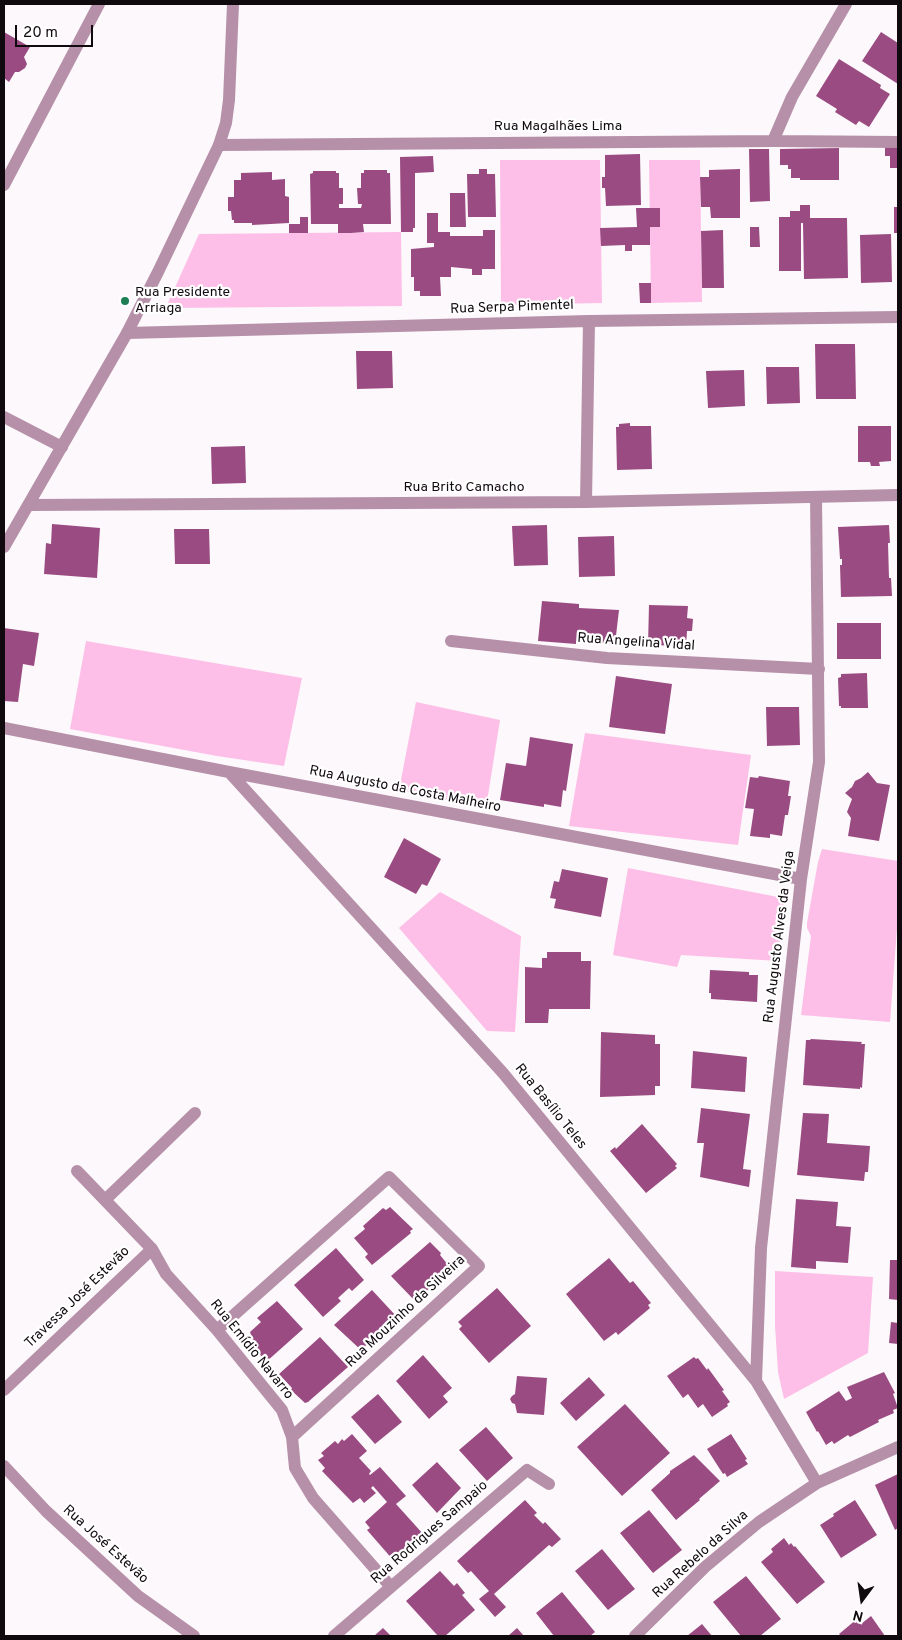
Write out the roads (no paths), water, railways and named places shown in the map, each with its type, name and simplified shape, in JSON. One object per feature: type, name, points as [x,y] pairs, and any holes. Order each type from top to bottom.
[{"type":"street","points":[[4,185],[99,4]]},
{"type":"street","points":[[4,547],[127,333],[219,145],[226,123],[229,100],[233,4]]},
{"type":"street","points":[[773,141],[792,96],[846,4]]},
{"type":"street","name":"Rua Magalhães Lima","points":[[219,145],[773,141],[898,142]]},
{"type":"street","name":"Rua Serpa Pimentel","points":[[127,333],[589,321],[898,316]]},
{"type":"street","points":[[586,502],[589,321]]},
{"type":"street","points":[[4,417],[62,447]]},
{"type":"street","name":"Rua Brito Camacho","points":[[29,505],[586,502],[898,495]]},
{"type":"street","name":"Rua Augusto Alves da Veiga","points":[[756,1381],[761,1248],[801,879],[820,762],[816,497]]},
{"type":"street","name":"Rua Angelina Vidal","points":[[451,641],[607,658],[819,669]]},
{"type":"street","name":"Rua Augusto da Costa Malheiro","points":[[4,728],[801,879]]},
{"type":"street","name":"Rua Basílio Teles","points":[[229,772],[503,1072],[756,1381],[817,1484]]},
{"type":"street","points":[[105,1200],[196,1113]]},
{"type":"street","name":"Rua Emídio Navarro","points":[[77,1171],[152,1249],[166,1274],[216,1330],[282,1410],[292,1438],[295,1468],[314,1498],[391,1587]]},
{"type":"street","name":"Rua Mouzinho da Silveira","points":[[216,1330],[389,1177],[479,1266],[292,1438]]},
{"type":"street","name":"Travessa José Estevão","points":[[4,1390],[152,1249]]},
{"type":"street","name":"Rua Rebelo da Silva","points":[[635,1636],[705,1567],[760,1522],[817,1484],[898,1447]]},
{"type":"street","name":"Rua José Estevão","points":[[4,1466],[46,1511],[138,1596],[194,1636]]},
{"type":"street","name":"Rua Rodrigues Sampaio","points":[[334,1636],[527,1470],[549,1484]]},
{"type":"place","name":"Rua Presidente Arriaga","points":[[125,301]]}]
